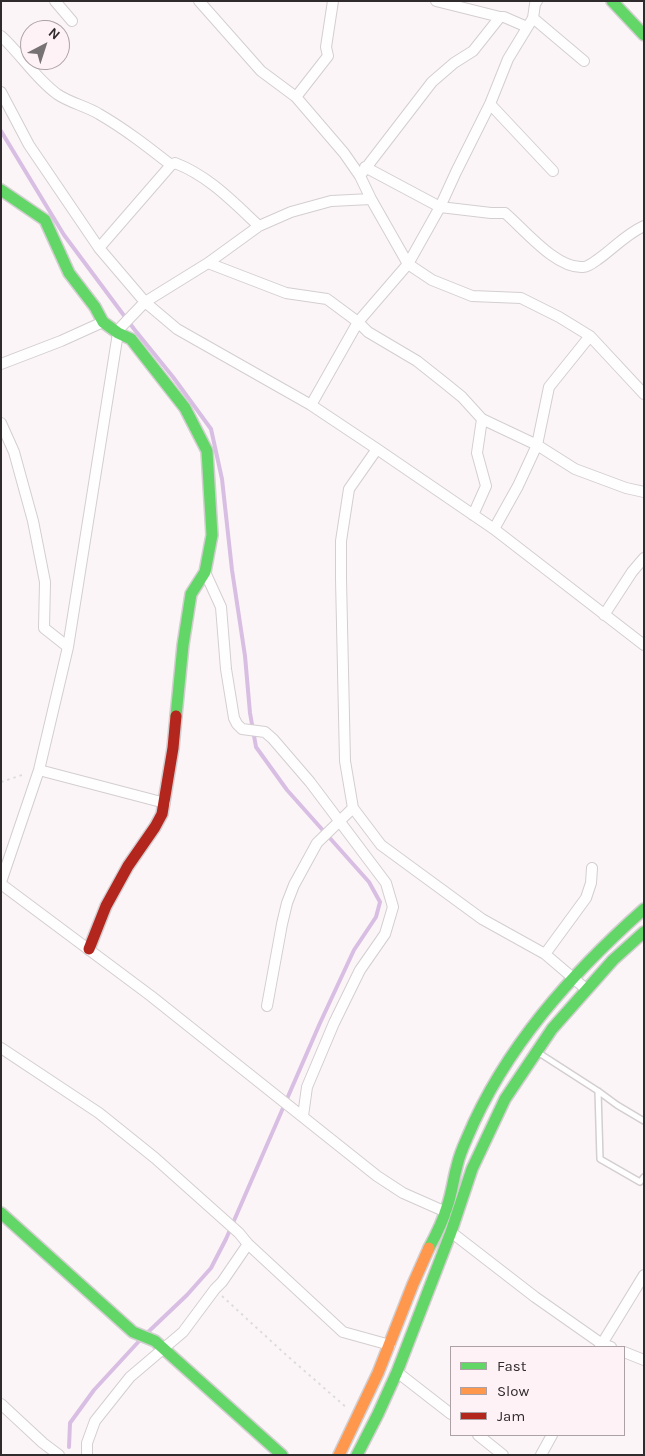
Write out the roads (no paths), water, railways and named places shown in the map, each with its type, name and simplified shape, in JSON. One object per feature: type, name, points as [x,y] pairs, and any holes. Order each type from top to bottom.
[{"type":"main road","points":[[612,1],[644,35]]},
{"type":"main road","points":[[1,190],[45,220],[69,273],[95,307],[103,322],[131,339],[185,408],[207,451],[212,535],[205,572],[191,594],[165,803],[155,827],[128,866],[106,906],[89,949]]},
{"type":"main road","points":[[340,1455],[359,1417],[417,1274],[446,1212],[458,1163],[472,1127],[489,1093],[509,1060],[572,978],[628,922],[644,909]]},
{"type":"main road","points":[[356,1455],[378,1414],[397,1372],[451,1232],[472,1169],[506,1099],[552,1029],[613,960],[644,932]]},
{"type":"main road","points":[[1,1213],[133,1332],[155,1341],[282,1455]]},
{"type":"street","points":[[55,1],[72,21]]},
{"type":"street","points":[[198,1],[261,71],[296,97],[344,153],[363,171],[440,207],[505,213],[554,258],[570,266],[584,267],[596,261],[635,230],[644,226]]},
{"type":"street","points":[[296,97],[328,56],[326,47],[332,1]]},
{"type":"street","points":[[436,1],[504,17],[527,27]]},
{"type":"street","points":[[311,404],[358,322],[408,264],[440,207],[490,104],[508,59],[533,18],[537,1]]},
{"type":"street","points":[[363,171],[432,82],[454,63],[472,51],[500,16]]},
{"type":"street","points":[[533,18],[584,61]]},
{"type":"street","points":[[1,36],[18,52],[43,82],[59,95],[123,128],[171,165]]},
{"type":"street","points":[[1,92],[29,145],[99,248],[146,302],[177,330],[311,404],[494,529],[644,645]]},
{"type":"street","points":[[490,104],[553,171]]},
{"type":"street","points":[[99,248],[171,165],[175,163],[217,186],[259,226]]},
{"type":"street","points":[[363,171],[371,199],[408,264],[432,280],[472,296],[521,298],[559,317],[590,336],[644,394]]},
{"type":"street","points":[[371,199],[331,200],[291,212],[259,226],[208,263],[146,302],[119,330],[68,647],[39,770],[1,883],[239,1065],[377,1176],[403,1194],[446,1212]]},
{"type":"street","points":[[208,263],[286,293],[327,299],[358,322],[368,332],[417,361],[462,397],[482,419],[537,445],[575,469],[626,488],[644,492]]},
{"type":"street","points":[[1,364],[61,341],[103,322]]},
{"type":"street","points":[[494,529],[518,486],[537,445],[549,387],[590,336]]},
{"type":"street","points":[[473,514],[486,486],[477,453],[482,419]]},
{"type":"street","points":[[1,423],[14,452],[35,530],[46,582],[44,628],[68,647]]},
{"type":"street","points":[[377,449],[349,489],[341,541],[342,682],[345,761],[353,808],[381,846],[482,919],[545,954],[586,989]]},
{"type":"street","points":[[604,615],[632,572],[644,558]]},
{"type":"street","points":[[205,572],[221,607],[226,668],[234,718],[237,724],[242,729],[265,732],[310,782],[335,825],[386,883],[393,907],[385,934],[360,970],[330,1032],[307,1087],[303,1116]]},
{"type":"street","points":[[39,770],[165,803]]},
{"type":"street","points":[[267,1006],[287,903],[294,885],[316,843],[353,808]]},
{"type":"street","points":[[545,954],[586,898],[592,883],[592,868]]},
{"type":"street","points":[[1,1048],[99,1113],[155,1158],[239,1233],[248,1244],[343,1332],[390,1344]]},
{"type":"street","points":[[451,1232],[535,1297],[604,1346],[644,1275]]},
{"type":"street","points":[[87,1455],[87,1442],[95,1421],[130,1377],[183,1332],[222,1282],[248,1244]]},
{"type":"street","points":[[625,1352],[644,1360]]},
{"type":"street","points":[[397,1372],[450,1413]]},
{"type":"street","points":[[1,1404],[59,1455]]},
{"type":"street","points":[[479,1436],[503,1455]]},
{"type":"street","points":[[541,1455],[551,1436]]},
{"type":"lane","points":[[537,1052],[644,1122]]},
{"type":"lane","points":[[598,1091],[600,1159],[640,1182],[644,1177]]},
{"type":"waterway","points":[[1,131],[64,235],[211,429],[222,479],[232,570],[245,656],[250,713],[256,747],[287,790],[369,882],[380,902],[376,917],[354,950],[320,1023],[226,1239],[211,1268],[187,1295],[146,1334]]},
{"type":"waterway","points":[[69,1447],[70,1423],[94,1390],[141,1339]]}]
